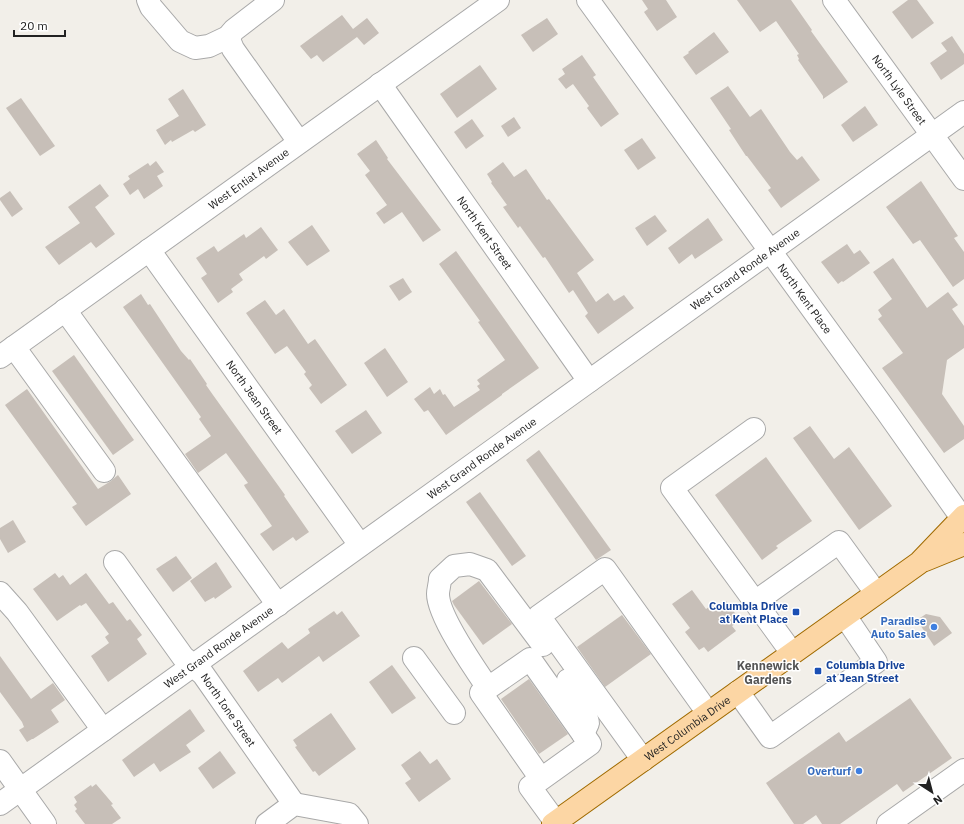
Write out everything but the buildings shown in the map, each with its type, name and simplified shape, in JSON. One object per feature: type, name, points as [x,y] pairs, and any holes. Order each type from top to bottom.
[{"type":"main road","name":"West Columbia Drive","points":[[555,823],[919,563],[963,518]]},
{"type":"main road","name":"West Columbia Drive","points":[[919,563],[964,544]]},
{"type":"street","points":[[148,0],[151,7],[180,41],[195,48],[209,46],[228,36],[274,0]]},
{"type":"street","name":"West Entiat Avenue","points":[[7,352],[498,0]]},
{"type":"street","name":"North Kent Place","points":[[588,0],[963,518]]},
{"type":"street","name":"North Lyle Street","points":[[834,0],[964,179]]},
{"type":"street","points":[[228,36],[232,49],[299,142]]},
{"type":"street","name":"North Kent Street","points":[[380,84],[589,381]]},
{"type":"street","name":"West Grand Ronde Avenue","points":[[0,804],[964,112]]},
{"type":"street","name":"North Jean Street","points":[[149,250],[360,545]]},
{"type":"street","points":[[65,310],[278,605]]},
{"type":"street","points":[[7,352],[104,471]]},
{"type":"street","points":[[754,428],[672,488],[792,653]]},
{"type":"street","points":[[755,602],[839,542],[876,593]]},
{"type":"street","name":"North Ione Street","points":[[115,562],[184,657],[192,666],[203,674],[294,804]]},
{"type":"street","points":[[488,688],[462,647],[443,613],[438,595],[440,579],[454,566],[470,564],[487,570],[556,663],[583,703],[588,723],[583,734]]},
{"type":"street","points":[[643,760],[539,616],[605,569],[708,714]]},
{"type":"street","points":[[0,593],[18,612],[103,730]]},
{"type":"street","points":[[738,692],[770,737],[876,662],[844,616]]},
{"type":"street","points":[[414,658],[454,713]]},
{"type":"street","points":[[541,779],[480,693],[530,659],[590,744],[530,787],[555,823]]},
{"type":"street","points":[[0,761],[45,824]]},
{"type":"street","points":[[888,824],[964,770]]},
{"type":"street","points":[[267,824],[294,804],[349,814],[357,824]]},
{"type":"place","name":"Columbia Drive at Kent Place","points":[[796,612]]},
{"type":"place","name":"Paradise Auto Sales","points":[[934,627]]},
{"type":"place","name":"Columbia Drive at Jean Street","points":[[818,671]]},
{"type":"place","name":"Overturf","points":[[859,771]]},
{"type":"district","name":"Kennewick Gardens","points":[[768,673]]}]
